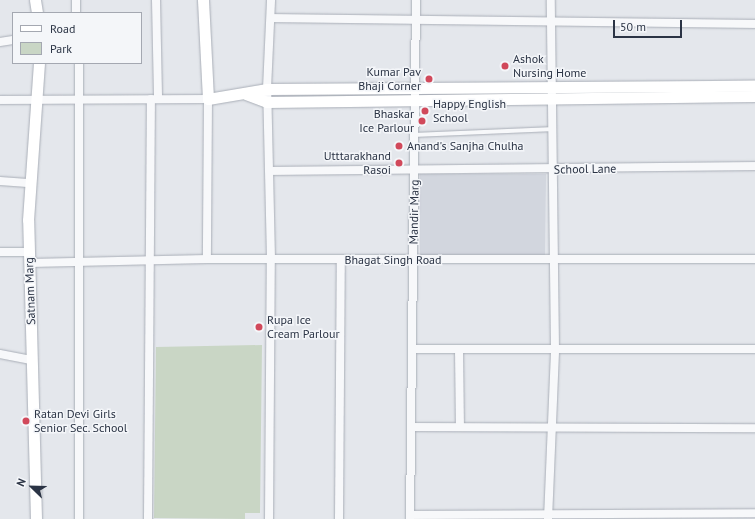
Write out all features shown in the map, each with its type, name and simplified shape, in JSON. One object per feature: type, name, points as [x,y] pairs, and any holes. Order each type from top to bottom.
[{"type":"street","points":[[35,0],[37,12]]},
{"type":"street","points":[[76,0],[76,12]]},
{"type":"street","points":[[148,519],[156,0]]},
{"type":"street","points":[[203,0],[208,99],[206,259]]},
{"type":"street","points":[[269,519],[271,259],[267,89],[271,0]]},
{"type":"street","name":"Mandir Marg","points":[[410,517],[416,0]]},
{"type":"street","points":[[548,517],[555,349],[553,261],[554,170],[550,22],[551,0]]},
{"type":"street","points":[[271,18],[755,24]]},
{"type":"street","points":[[0,42],[12,40]]},
{"type":"street","name":"Satnam Marg","points":[[36,519],[30,257],[31,183],[38,100],[39,64]]},
{"type":"street","points":[[79,64],[81,262],[77,419],[79,519]]},
{"type":"street","points":[[246,94],[267,102],[416,101],[552,92],[755,86]]},
{"type":"street","points":[[0,100],[155,98],[208,99],[246,94],[267,89],[416,89],[755,96]]},
{"type":"street","name":"School Lane","points":[[270,171],[554,170],[755,166]]},
{"type":"street","points":[[0,181],[31,183]]},
{"type":"street","name":"Bhagat Singh Road","points":[[0,252],[30,257],[81,262],[206,259],[553,261],[755,259]]},
{"type":"street","points":[[339,519],[341,260]]},
{"type":"street","points":[[412,349],[755,349]]},
{"type":"street","points":[[459,349],[460,427]]},
{"type":"street","points":[[0,354],[32,360]]},
{"type":"street","points":[[411,427],[755,428]]},
{"type":"street","points":[[410,517],[548,517],[755,513]]},
{"type":"lane","points":[[415,135],[553,129]]},
{"type":"shaded area","points":[[420,174],[546,174],[545,255],[420,255]]},
{"type":"green space","points":[[262,345],[260,513],[245,513],[245,519],[154,518],[156,347]]},
{"type":"place","name":"Ashok Nursing Home","points":[[505,66]]},
{"type":"place","name":"Kumar Pav Bhaji Corner","points":[[429,79]]},
{"type":"place","name":"Happy English School","points":[[425,111]]},
{"type":"place","name":"Bhaskar Ice Parlour","points":[[422,121]]},
{"type":"place","name":"Anand's Sanjha Chulha","points":[[399,146]]},
{"type":"place","name":"Utttarakhand Rasoi","points":[[399,163]]},
{"type":"place","name":"Rupa Ice Cream Parlour","points":[[259,327]]},
{"type":"place","name":"Ratan Devi Girls Senior Sec. School","points":[[26,421]]}]
